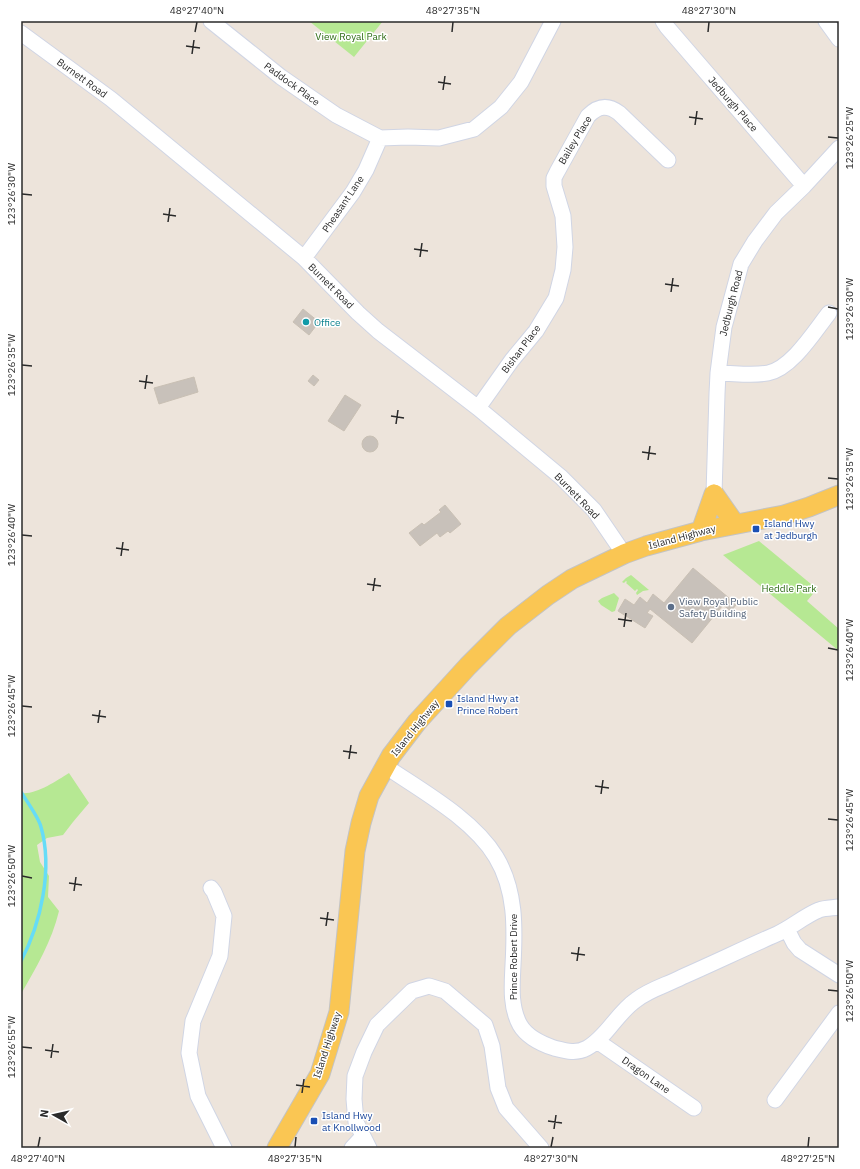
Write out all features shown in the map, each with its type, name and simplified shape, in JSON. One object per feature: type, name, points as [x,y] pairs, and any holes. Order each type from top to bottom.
[{"type":"main road","points":[[714,494],[735,524]]},
{"type":"main road","points":[[701,531],[714,494]]},
{"type":"main road","name":"Island Highway","points":[[277,1148],[320,1074],[339,1012],[355,851],[369,796],[391,756],[417,722],[468,666],[508,626],[548,595],[572,579],[624,554],[665,540],[701,531],[784,515],[809,507],[839,494]]},
{"type":"street","name":"Paddock Place","points":[[211,21],[287,81],[336,115],[380,138]]},
{"type":"street","points":[[380,138],[439,138],[474,128],[501,107],[521,82],[553,21]]},
{"type":"street","name":"Jedburgh Place","points":[[663,21],[804,186]]},
{"type":"street","points":[[826,21],[839,39]]},
{"type":"street","name":"Burnett Road","points":[[21,33],[111,100],[304,258],[358,313],[478,408],[560,478],[594,510],[624,554]]},
{"type":"street","name":"Bailey Place","points":[[563,216],[554,186],[554,178],[588,116],[598,108],[613,108],[668,160]]},
{"type":"street","name":"Pheasant Lane","points":[[304,258],[353,192],[366,170],[380,138]]},
{"type":"street","name":"Jedburgh Road","points":[[714,494],[718,373],[724,327],[741,264],[755,241],[776,213],[804,186],[839,148]]},
{"type":"street","name":"Bishan Place","points":[[478,408],[512,360],[536,331],[556,298],[563,270],[565,247],[563,216]]},
{"type":"street","points":[[718,373],[761,374],[776,370],[791,360],[829,314]]},
{"type":"street","name":"Prince Robert Drive","points":[[385,766],[440,803],[470,826],[487,844],[497,858],[506,878],[513,902],[514,941],[512,998],[515,1014],[521,1027],[527,1034],[551,1047],[573,1052],[589,1048],[597,1041],[626,1007],[654,989],[787,929],[819,910],[839,907]]},
{"type":"street","points":[[211,888],[224,916],[220,956],[193,1021],[189,1053],[198,1096],[224,1148]]},
{"type":"street","points":[[787,929],[794,943],[800,950],[839,975]]},
{"type":"street","points":[[352,1148],[366,1142],[356,1122],[354,1099],[356,1076],[364,1052],[377,1025],[412,991],[430,986],[445,991],[485,1025],[492,1046],[498,1088],[506,1108],[542,1148]]},
{"type":"street","points":[[775,1100],[839,1013]]},
{"type":"street","name":"Dragon Lane","points":[[597,1041],[694,1108]]},
{"type":"green space","name":"View Royal Park","points":[[309,21],[383,21],[354,57]]},
{"type":"green space","name":"Heddle Park","points":[[759,541],[817,589],[807,601],[839,629],[839,651],[723,555]]},
{"type":"green space","points":[[631,575],[649,590],[643,591],[637,595],[637,589],[635,591],[626,583],[626,581],[624,583],[622,582]]},
{"type":"green space","points":[[614,593],[619,598],[615,611],[612,612],[601,605],[598,601]]},
{"type":"green space","points":[[69,773],[89,803],[63,835],[47,838],[37,845],[40,862],[49,876],[48,897],[59,911],[48,944],[21,994],[21,793],[39,790]]},
{"type":"building","name":"Office","points":[[303,309],[319,322],[309,335],[293,322]]},
{"type":"building","points":[[313,375],[319,380],[314,386],[308,381]]},
{"type":"building","points":[[194,377],[198,392],[159,404],[154,388]]},
{"type":"building","points":[[345,395],[361,405],[344,431],[328,421]]},
{"type":"building","points":[[367,436],[373,436],[378,441],[376,450],[373,452],[367,452],[362,447],[362,441]]},
{"type":"building","points":[[445,505],[461,524],[450,533],[448,531],[440,537],[437,533],[420,546],[409,533],[422,523],[424,525],[441,512],[439,510]]},
{"type":"building","name":"View Royal Public Safety Building","points":[[693,568],[736,605],[731,611],[723,605],[692,643],[650,609],[647,613],[653,616],[645,628],[618,611],[625,599],[634,605],[640,597],[647,603],[653,594],[664,603]]},
{"type":"waterway","points":[[21,792],[40,823],[46,860],[43,896],[39,913],[34,930],[21,961]]},
{"type":"place","name":"Office","points":[[306,322]]},
{"type":"place","name":"Island Hwy at Jedburgh","points":[[756,529]]},
{"type":"place","name":"View Royal Public Safety Building","points":[[671,607]]},
{"type":"place","name":"Island Hwy at Prince Robert","points":[[449,704]]},
{"type":"place","name":"Island Hwy at Knollwood","points":[[314,1121]]}]
